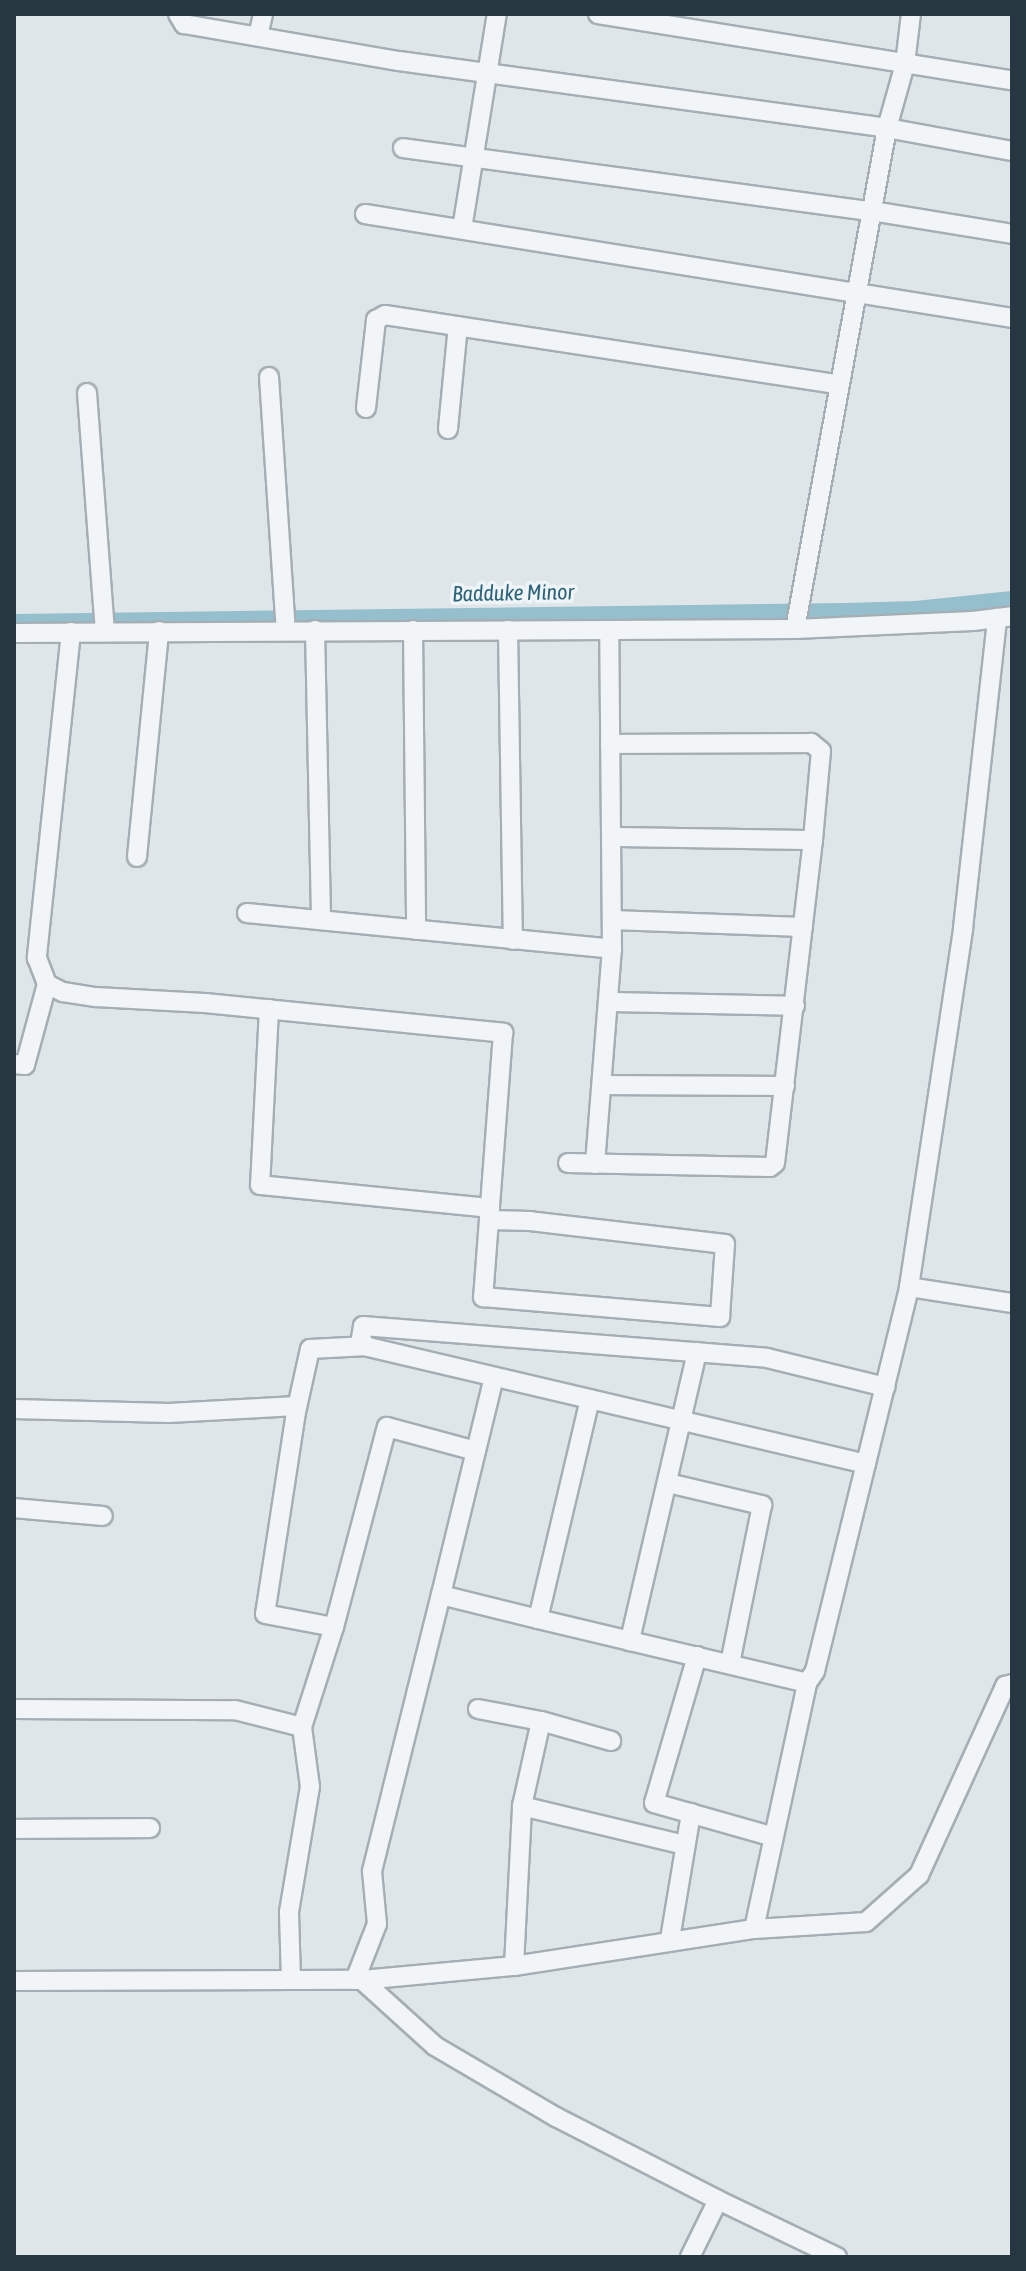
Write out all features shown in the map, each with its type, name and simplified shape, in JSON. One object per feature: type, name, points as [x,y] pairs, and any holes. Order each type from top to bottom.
[{"type":"street","points":[[178,14],[184,24],[488,73],[887,128],[1012,151]]},
{"type":"street","points":[[258,36],[263,14]]},
{"type":"street","points":[[462,229],[497,14]]},
{"type":"street","points":[[598,14],[1012,80]]},
{"type":"street","points":[[795,628],[887,128],[905,64],[911,14]]},
{"type":"street","points":[[403,148],[872,211],[1012,234]]},
{"type":"street","points":[[365,214],[1012,318]]},
{"type":"street","points":[[366,408],[376,320],[380,315],[840,385]]},
{"type":"street","points":[[448,429],[458,326]]},
{"type":"street","points":[[269,377],[286,630]]},
{"type":"street","points":[[87,393],[105,632]]},
{"type":"street","points":[[14,633],[795,628],[1005,617],[963,928],[909,1287],[815,1671],[807,1683],[771,1836],[754,1929]]},
{"type":"street","points":[[315,630],[321,920]]},
{"type":"street","points":[[413,630],[416,930]]},
{"type":"street","points":[[508,630],[513,940]]},
{"type":"street","points":[[595,1164],[612,949],[609,630]]},
{"type":"street","points":[[137,857],[159,631]]},
{"type":"street","points":[[14,1064],[25,1065],[47,984],[37,958],[71,632]]},
{"type":"street","points":[[568,1163],[770,1167],[778,1155],[813,840],[821,751],[811,743],[610,744]]},
{"type":"street","points":[[611,837],[813,840]]},
{"type":"street","points":[[247,913],[612,949]]},
{"type":"street","points":[[612,920],[803,927]]},
{"type":"street","points":[[47,984],[63,992],[96,997],[269,1009],[503,1033],[490,1214],[483,1297],[720,1317],[725,1244],[530,1221],[490,1214],[260,1185],[269,1009]]},
{"type":"street","points":[[609,1002],[795,1006]]},
{"type":"street","points":[[603,1085],[785,1086]]},
{"type":"street","points":[[909,1287],[1012,1303]]},
{"type":"street","points":[[866,1464],[360,1345],[363,1326],[767,1358],[885,1387]]},
{"type":"street","points":[[334,1627],[265,1614],[297,1406],[310,1349],[367,1346]]},
{"type":"street","points":[[630,1641],[697,1352]]},
{"type":"street","points":[[359,1980],[377,1924],[372,1871],[494,1377]]},
{"type":"street","points":[[538,1619],[590,1399]]},
{"type":"street","points":[[14,1409],[169,1413],[297,1406]]},
{"type":"street","points":[[291,1980],[289,1912],[310,1787],[302,1727],[334,1627],[387,1427],[476,1451]]},
{"type":"street","points":[[668,1483],[762,1505],[730,1664]]},
{"type":"street","points":[[14,1508],[103,1516]]},
{"type":"street","points":[[441,1595],[807,1683]]},
{"type":"street","points":[[697,1656],[654,1803],[771,1836]]},
{"type":"street","points":[[14,1981],[359,1980],[514,1966],[670,1939],[754,1929],[866,1922],[919,1875],[1005,1686],[1012,1684]]},
{"type":"street","points":[[14,1709],[235,1710],[302,1727]]},
{"type":"street","points":[[478,1709],[541,1721],[611,1741]]},
{"type":"street","points":[[514,1966],[522,1806],[541,1721]]},
{"type":"street","points":[[522,1806],[685,1845]]},
{"type":"street","points":[[670,1939],[691,1813]]},
{"type":"street","points":[[14,1829],[150,1828]]},
{"type":"street","points":[[359,1980],[435,2046],[556,2117],[837,2257]]},
{"type":"street","points":[[690,2257],[718,2200]]},
{"type":"waterway","name":"Badduke Minor","points":[[14,624],[845,613],[916,611],[1012,601]]}]
